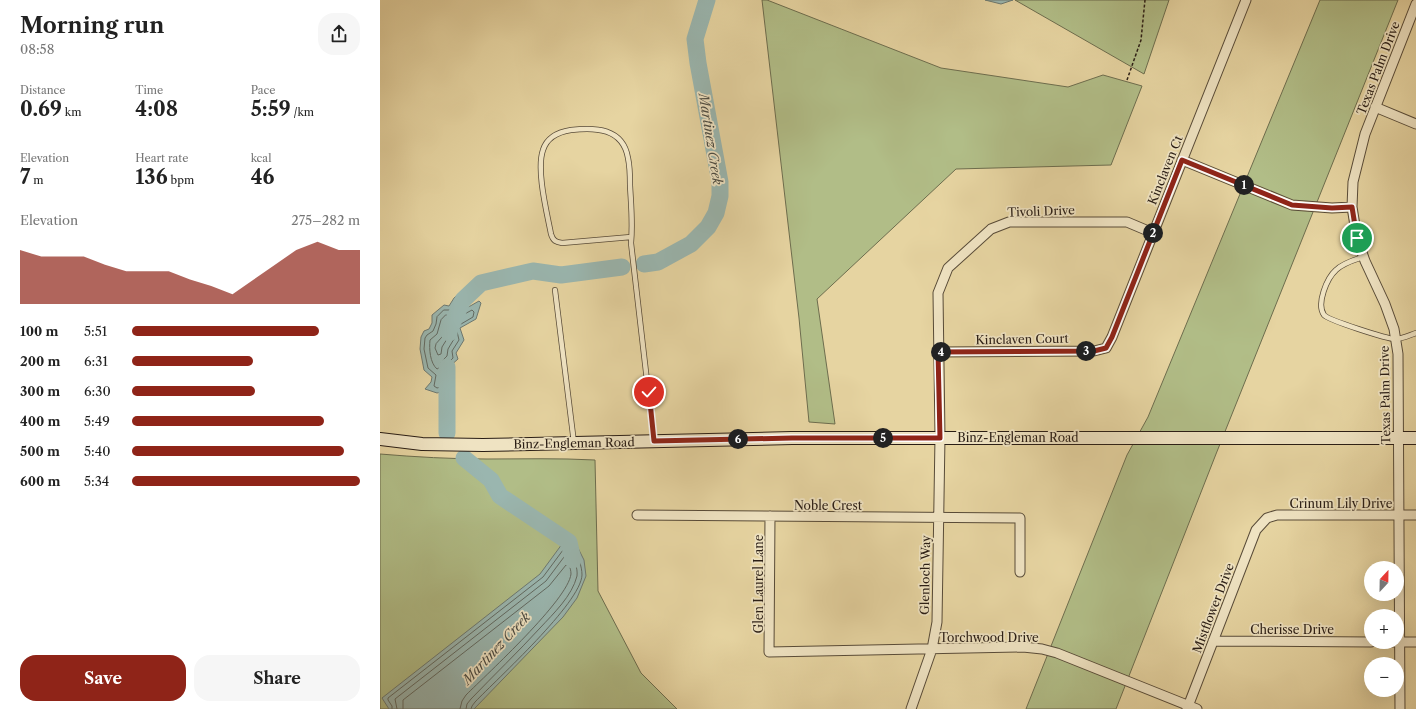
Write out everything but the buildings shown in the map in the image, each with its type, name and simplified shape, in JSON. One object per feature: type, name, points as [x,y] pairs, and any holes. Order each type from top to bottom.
[{"type":"street","name":"Kinclaven Ct","points":[[1106,348],[1112,337],[1246,0]]},
{"type":"street","name":"Texas Palm Drive","points":[[1399,609],[1398,354],[1394,329],[1385,304],[1363,257],[1357,238],[1352,207],[1353,182],[1365,134],[1416,4]]},
{"type":"street","points":[[1375,107],[1416,124]]},
{"type":"street","points":[[1182,160],[1292,205],[1332,208],[1352,207]]},
{"type":"street","name":"Tivoli Drive","points":[[940,438],[938,293],[948,268],[991,229],[1009,222],[1127,222],[1153,233]]},
{"type":"street","name":"Kinclaven Court","points":[[938,352],[1094,351],[1106,348]]},
{"type":"street","name":"Binz-Engleman Road","points":[[380,439],[422,444],[483,445],[792,438],[1416,438]]},
{"type":"street","name":"Glenloch Way","points":[[911,709],[932,649],[937,622],[940,438]]},
{"type":"street","name":"Crinum Lily Drive","points":[[1267,518],[1277,515],[1416,515]]},
{"type":"street","name":"Noble Crest","points":[[637,516],[1020,518],[1020,572]]},
{"type":"street","name":"Glen Laurel Lane","points":[[769,652],[770,516]]},
{"type":"street","name":"Mistflower Drive","points":[[1190,708],[1213,641],[1256,530],[1267,518]]},
{"type":"street","name":"Cherisse Drive","points":[[1213,641],[1364,642]]},
{"type":"street","points":[[1404,642],[1416,642]]},
{"type":"street","name":"Torchwood Drive","points":[[769,652],[1023,647],[1042,649],[1057,653],[1190,708]]},
{"type":"street","name":"Texas Palm Drive","points":[[1399,649],[1400,709]]},
{"type":"lane","points":[[631,237],[562,243],[556,242],[553,239],[541,172],[542,151],[546,142],[552,136],[559,132],[571,130],[598,129],[611,132],[624,144],[628,157],[633,223],[631,243],[654,441]]},
{"type":"lane","points":[[1363,257],[1336,270],[1328,280],[1321,307],[1324,315],[1329,319],[1351,327],[1396,339],[1416,333]]},
{"type":"lane","points":[[555,290],[574,443]]},
{"type":"path","points":[[1127,80],[1141,40],[1145,0]]},
{"type":"green space","points":[[762,0],[767,0],[941,68],[1068,87],[1103,75],[1142,86],[1111,165],[956,169],[817,299],[835,424],[809,422],[799,318]]},
{"type":"green space","points":[[1015,0],[1169,0],[1144,74]]},
{"type":"green space","points":[[1320,0],[1398,0],[1216,454],[1116,709],[1026,709],[1127,455],[1148,417]]},
{"type":"green space","points":[[380,454],[460,459],[595,460],[598,591],[641,673],[677,709],[380,709]]},
{"type":"water","points":[[985,0],[1013,0],[1001,4]]},
{"type":"water","points":[[465,288],[454,304],[458,313],[479,301],[481,303],[476,319],[460,328],[464,340],[456,353],[458,359],[449,367],[449,390],[437,393],[425,389],[431,382],[432,377],[424,370],[420,349],[421,337],[424,331],[429,329],[432,323],[432,315],[444,305],[449,306],[454,298]]},
{"type":"water","points":[[565,540],[577,546],[584,560],[586,576],[577,598],[563,617],[474,709],[389,709],[382,698],[540,574]]},
{"type":"waterway","name":"Martinez Creek","points":[[644,264],[658,262],[691,244],[708,227],[716,213],[720,196],[720,182],[695,39],[707,0]]},
{"type":"waterway","name":"Martinez Creek","points":[[449,333],[463,300],[481,283],[533,271],[561,275],[622,267]]},
{"type":"waterway","name":"Martinez Creek","points":[[447,367],[447,433]]},
{"type":"waterway","name":"Martinez Creek","points":[[464,458],[491,480],[500,496],[569,542],[573,560]]},
{"type":"route","points":[[649,392],[654,441],[792,438],[940,438],[938,352],[1094,351],[1106,348],[1112,337],[1182,160],[1292,205],[1332,208],[1352,207],[1357,238]]}]
